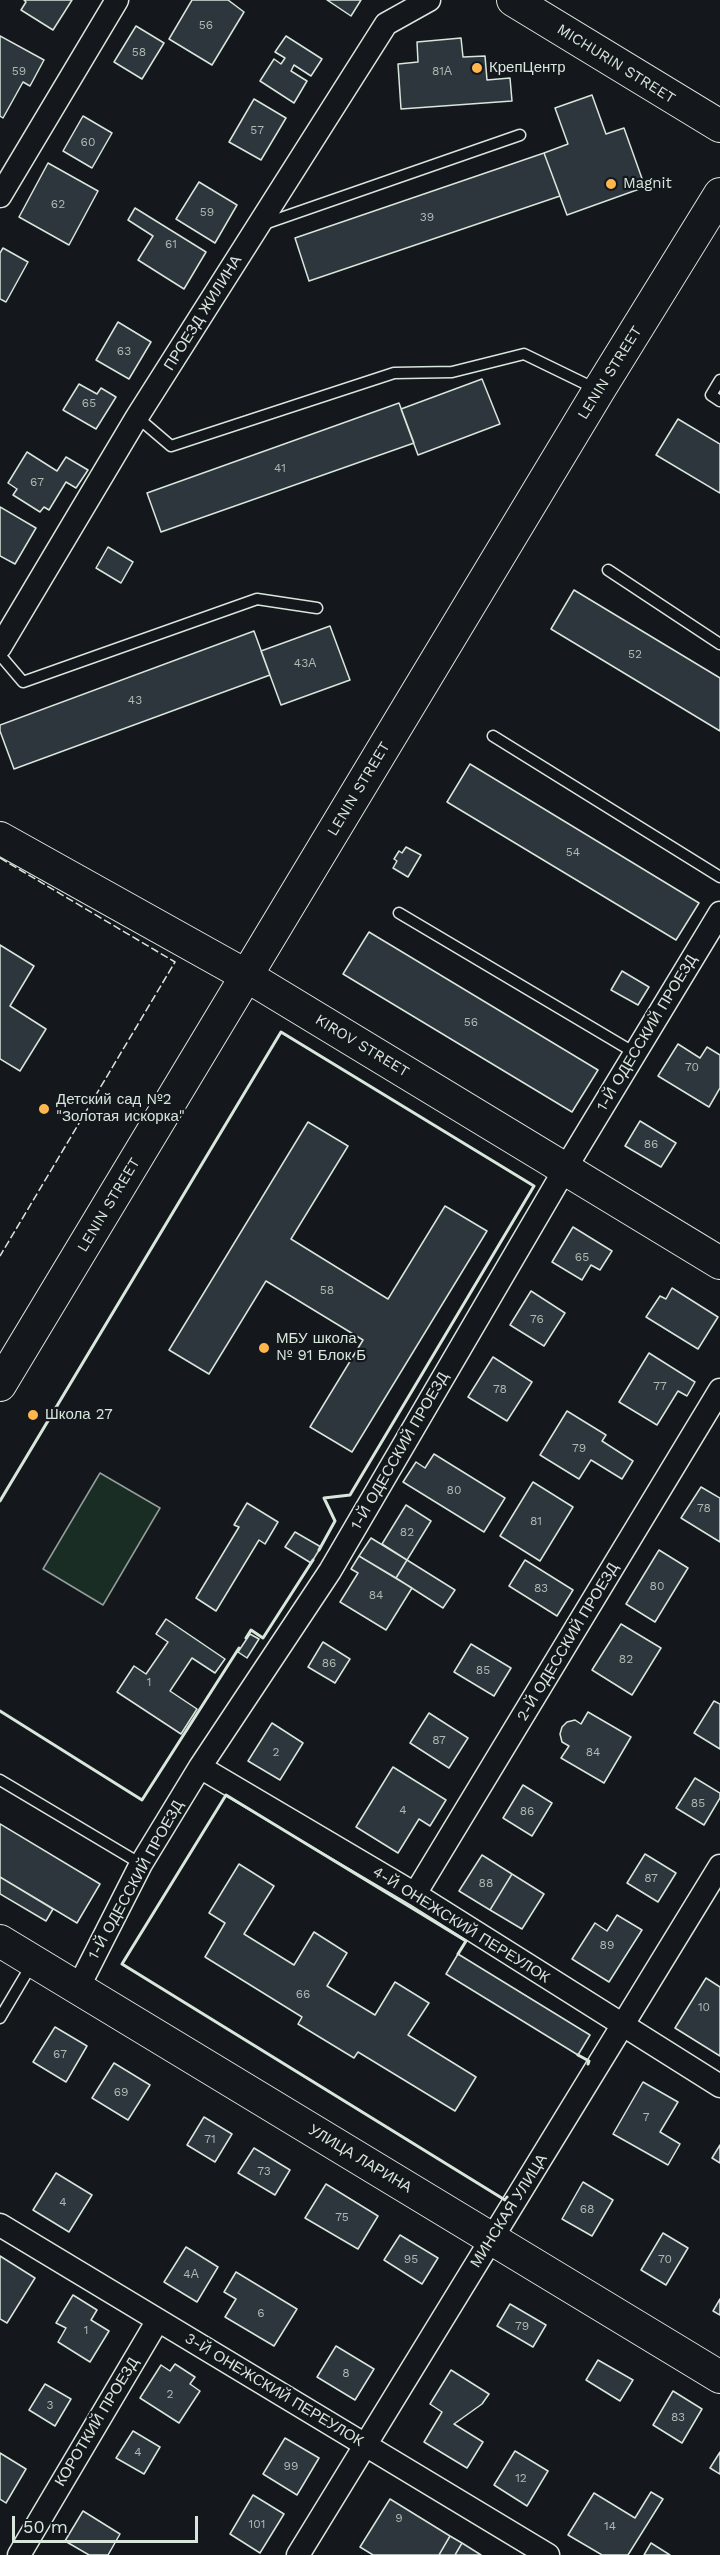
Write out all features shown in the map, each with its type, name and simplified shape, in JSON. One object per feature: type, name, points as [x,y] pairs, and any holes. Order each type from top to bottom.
[{"type":"street","points":[[0,196],[117,0]]},
{"type":"street","name":"ПРОЕЗД ЖИЛИНА","points":[[0,647],[137,417],[387,24],[429,0]]},
{"type":"street","name":"MICHURIN STREET","points":[[513,0],[720,126]]},
{"type":"street","name":"LENIN STREET","points":[[0,1385],[598,390],[720,194]]},
{"type":"street","name":"KIROV STREET","points":[[0,838],[247,976],[720,1263]]},
{"type":"street","name":"1-Й ОДЕССКИЙ ПРОЕЗД","points":[[78,1988],[141,1864],[200,1767],[330,1571],[565,1169],[720,912]]},
{"type":"street","name":"2-Й ОДЕССКИЙ ПРОЕЗД","points":[[415,1894],[720,1390]]},
{"type":"street","name":"4-Й ОНЕЖСКИЙ ПЕРЕУЛОК","points":[[200,1767],[415,1894],[720,2086]]},
{"type":"street","name":"МИНСКАЯ УЛИЦА","points":[[298,2555],[720,1866]]},
{"type":"street","name":"УЛИЦА ЛАРИНА","points":[[0,1941],[720,2377]]},
{"type":"street","name":"3-Й ОНЕЖСКИЙ ПЕРЕУЛОК","points":[[0,2225],[548,2555]]},
{"type":"street","name":"КОРОТКИЙ ПРОЕЗД","points":[[19,2555],[158,2320]]},
{"type":"lane","points":[[258,226],[520,135]]},
{"type":"lane","points":[[137,417],[171,446],[394,374],[452,372],[524,354],[598,390]]},
{"type":"lane","points":[[720,380],[711,395],[720,401]]},
{"type":"lane","points":[[608,570],[720,644]]},
{"type":"lane","points":[[0,655],[22,682],[257,599],[316,608]]},
{"type":"lane","points":[[493,736],[720,877]]},
{"type":"lane","points":[[399,913],[634,1053]]},
{"type":"lane","points":[[0,1780],[141,1864]]},
{"type":"lane","points":[[0,2018],[34,1961]]},
{"type":"green space","points":[[100,1473],[160,1508],[103,1605],[43,1569]]},
{"type":"building","points":[[24,0],[72,0],[53,30],[21,10],[26,2]]},
{"type":"building","points":[[192,0],[228,0],[244,12],[212,65],[169,39]]},
{"type":"building","points":[[327,0],[361,0],[351,16]]},
{"type":"building","points":[[136,26],[164,43],[142,79],[114,62]]},
{"type":"building","points":[[0,36],[44,60],[30,86],[23,82],[3,118],[0,116]]},
{"type":"building","points":[[286,36],[322,59],[311,76],[294,65],[291,71],[307,81],[294,103],[260,81],[274,59],[281,64],[285,58],[275,52]]},
{"type":"building","points":[[461,38],[463,57],[485,56],[487,80],[510,78],[512,101],[401,109],[398,64],[418,62],[417,42]]},
{"type":"building","points":[[592,95],[606,134],[624,128],[645,187],[567,215],[544,153],[568,144],[555,108]]},
{"type":"building","points":[[254,99],[286,118],[261,160],[229,142]]},
{"type":"building","points":[[83,116],[112,133],[92,168],[63,151]]},
{"type":"building","points":[[544,153],[560,196],[309,281],[295,238]]},
{"type":"building","points":[[48,163],[98,191],[69,245],[19,217]]},
{"type":"building","points":[[199,182],[237,205],[215,243],[176,219]]},
{"type":"building","points":[[135,208],[206,252],[184,289],[138,260],[153,236],[128,220]]},
{"type":"building","points":[[3,248],[28,262],[6,302],[0,299],[0,253]]},
{"type":"building","points":[[118,322],[151,342],[129,379],[96,360]]},
{"type":"building","points":[[482,379],[500,424],[418,455],[401,409]]},
{"type":"building","points":[[79,384],[97,394],[101,388],[116,397],[96,429],[63,410]]},
{"type":"building","points":[[399,403],[414,443],[161,532],[147,493]]},
{"type":"building","points":[[678,419],[720,444],[720,493],[656,455]]},
{"type":"building","points":[[27,452],[57,471],[66,457],[88,470],[76,488],[66,482],[49,510],[44,507],[40,512],[13,495],[17,489],[8,483]]},
{"type":"building","points":[[0,507],[36,528],[15,564],[0,556]]},
{"type":"building","points":[[108,547],[133,562],[121,583],[96,568]]},
{"type":"building","points":[[574,590],[720,678],[720,731],[551,629]]},
{"type":"building","points":[[330,626],[350,680],[281,705],[261,651]]},
{"type":"building","points":[[254,631],[270,675],[14,769],[0,731],[0,725]]},
{"type":"building","points":[[470,764],[699,903],[676,940],[447,802]]},
{"type":"building","points":[[406,847],[421,855],[408,877],[393,868],[397,861],[394,859],[399,851],[402,853]]},
{"type":"building","points":[[369,932],[598,1070],[572,1112],[343,974]]},
{"type":"building","points":[[0,945],[34,966],[10,1006],[46,1029],[20,1071],[0,1059]]},
{"type":"building","points":[[622,971],[649,987],[638,1005],[611,990]]},
{"type":"building","points":[[678,1044],[700,1058],[707,1047],[720,1055],[720,1088],[709,1107],[658,1076]]},
{"type":"building","points":[[640,1121],[676,1143],[661,1167],[625,1146]]},
{"type":"building","points":[[308,1122],[348,1146],[291,1239],[388,1299],[445,1206],[487,1231],[352,1452],[310,1427],[363,1340],[266,1281],[209,1374],[169,1350]]},
{"type":"building","points":[[573,1227],[612,1251],[600,1270],[591,1265],[582,1280],[552,1262]]},
{"type":"building","points":[[672,1288],[718,1317],[698,1349],[646,1317],[660,1296],[666,1299]]},
{"type":"building","points":[[531,1291],[565,1313],[544,1346],[510,1325]]},
{"type":"building","points":[[649,1353],[695,1382],[687,1396],[678,1391],[657,1425],[619,1402]]},
{"type":"building","points":[[493,1357],[532,1382],[507,1421],[468,1397]]},
{"type":"building","points":[[567,1411],[606,1435],[602,1441],[633,1461],[622,1479],[591,1460],[579,1479],[540,1455]]},
{"type":"building","points":[[434,1454],[505,1498],[484,1532],[403,1482],[416,1462],[425,1468]]},
{"type":"building","points":[[533,1482],[573,1507],[540,1561],[500,1536]]},
{"type":"building","points":[[701,1487],[720,1498],[720,1542],[681,1518]]},
{"type":"building","points":[[247,1503],[278,1522],[265,1544],[259,1540],[216,1611],[196,1598],[239,1527],[234,1525]]},
{"type":"building","points":[[406,1505],[431,1521],[407,1560],[382,1544]]},
{"type":"building","points":[[295,1532],[321,1547],[311,1563],[285,1547]]},
{"type":"building","points":[[371,1538],[407,1560],[396,1578],[359,1556]]},
{"type":"building","points":[[659,1550],[688,1568],[655,1622],[626,1604]]},
{"type":"building","points":[[359,1556],[412,1588],[386,1630],[340,1602],[358,1573],[351,1569]]},
{"type":"building","points":[[407,1560],[455,1590],[443,1608],[396,1578]]},
{"type":"building","points":[[525,1560],[573,1590],[557,1616],[509,1586]]},
{"type":"building","points":[[166,1619],[225,1659],[215,1673],[192,1658],[170,1691],[197,1709],[181,1734],[117,1692],[134,1666],[146,1674],[168,1642],[156,1634]]},
{"type":"building","points":[[621,1624],[661,1648],[632,1695],[592,1670]]},
{"type":"building","points":[[250,1634],[259,1639],[247,1658],[238,1652]]},
{"type":"building","points":[[323,1642],[350,1659],[335,1683],[308,1667]]},
{"type":"building","points":[[471,1644],[511,1668],[494,1696],[454,1672]]},
{"type":"building","points":[[714,1701],[720,1704],[720,1749],[694,1733]]},
{"type":"building","points":[[588,1712],[631,1737],[604,1783],[561,1758],[569,1746],[562,1742],[560,1734],[562,1727],[567,1722],[575,1720],[581,1724]]},
{"type":"building","points":[[429,1713],[468,1738],[449,1768],[410,1743]]},
{"type":"building","points":[[272,1723],[303,1743],[280,1780],[248,1761]]},
{"type":"building","points":[[393,1767],[446,1800],[430,1826],[419,1819],[398,1853],[356,1827]]},
{"type":"building","points":[[695,1778],[720,1793],[720,1798],[704,1825],[676,1808]]},
{"type":"building","points":[[523,1785],[552,1803],[532,1836],[503,1818]]},
{"type":"building","points":[[0,1824],[100,1884],[77,1923],[0,1877]]},
{"type":"building","points":[[645,1854],[676,1873],[658,1902],[627,1883]]},
{"type":"building","points":[[482,1855],[512,1874],[490,1910],[459,1891]]},
{"type":"building","points":[[239,1864],[274,1886],[244,1934],[294,1965],[314,1932],[347,1953],[327,1986],[375,2015],[395,1982],[429,2003],[408,2035],[476,2077],[455,2111],[358,2052],[354,2058],[298,2024],[302,2017],[205,1957],[225,1923],[209,1913]]},
{"type":"building","points":[[512,1874],[544,1894],[522,1929],[490,1910]]},
{"type":"building","points":[[0,1877],[53,1909],[46,1921],[0,1894]]},
{"type":"building","points":[[617,1915],[642,1930],[609,1982],[572,1959],[595,1923],[607,1931]]},
{"type":"building","points":[[458,1954],[590,2035],[578,2055],[446,1974]]},
{"type":"building","points":[[706,1978],[720,1987],[720,2056],[675,2028]]},
{"type":"building","points":[[55,2027],[87,2046],[66,2082],[33,2062]]},
{"type":"building","points":[[114,2063],[150,2085],[128,2120],[92,2098]]},
{"type":"building","points":[[643,2082],[678,2102],[660,2132],[680,2144],[668,2165],[613,2134]]},
{"type":"building","points":[[204,2117],[232,2134],[215,2162],[187,2145]]},
{"type":"building","points":[[720,2145],[720,2163],[712,2158]]},
{"type":"building","points":[[254,2148],[290,2170],[275,2195],[238,2173]]},
{"type":"building","points":[[56,2173],[92,2195],[69,2232],[33,2210]]},
{"type":"building","points":[[583,2182],[613,2200],[592,2236],[562,2219]]},
{"type":"building","points":[[326,2184],[378,2216],[358,2249],[305,2218]]},
{"type":"building","points":[[663,2233],[688,2248],[666,2285],[641,2270]]},
{"type":"building","points":[[400,2235],[438,2258],[422,2284],[384,2260]]},
{"type":"building","points":[[186,2247],[218,2267],[197,2302],[164,2282]]},
{"type":"building","points":[[0,2256],[35,2278],[7,2323],[0,2319]]},
{"type":"building","points":[[236,2272],[297,2309],[274,2346],[225,2317],[236,2299],[224,2292]]},
{"type":"building","points":[[73,2295],[97,2310],[91,2320],[109,2331],[90,2362],[58,2342],[66,2328],[56,2323]]},
{"type":"building","points":[[720,2299],[720,2315],[713,2311]]},
{"type":"building","points":[[510,2304],[546,2325],[533,2347],[497,2326]]},
{"type":"building","points":[[336,2346],[374,2369],[355,2400],[317,2377]]},
{"type":"building","points":[[598,2360],[633,2380],[620,2401],[586,2380]]},
{"type":"building","points":[[175,2364],[195,2377],[190,2384],[200,2391],[179,2423],[140,2398],[161,2365],[170,2371]]},
{"type":"building","points":[[451,2370],[489,2394],[482,2404],[454,2424],[483,2442],[467,2468],[424,2442],[442,2412],[430,2404]]},
{"type":"building","points":[[45,2384],[71,2399],[55,2426],[29,2410]]},
{"type":"building","points":[[673,2391],[702,2409],[682,2443],[653,2425]]},
{"type":"building","points":[[133,2431],[160,2447],[144,2474],[116,2458]]},
{"type":"building","points":[[285,2438],[319,2458],[297,2495],[263,2474]]},
{"type":"building","points":[[515,2451],[548,2471],[527,2506],[494,2485]]},
{"type":"building","points":[[720,2452],[720,2474],[710,2468]]},
{"type":"building","points":[[0,2453],[26,2469],[6,2503],[0,2499]]},
{"type":"building","points":[[651,2492],[663,2499],[628,2555],[602,2555],[568,2535],[594,2493],[635,2518]]},
{"type":"building","points":[[253,2495],[284,2514],[260,2553],[230,2534]]},
{"type":"building","points":[[390,2499],[450,2536],[439,2555],[373,2555],[360,2547]]},
{"type":"building","points":[[83,2511],[120,2534],[108,2555],[89,2555],[65,2541]]},
{"type":"building","points":[[450,2536],[462,2543],[455,2555],[439,2555]]},
{"type":"building","points":[[462,2543],[481,2555],[455,2555]]},
{"type":"building","points":[[651,2543],[670,2555],[644,2555]]},
{"type":"fence","points":[[0,858],[175,962],[0,1256]]},
{"type":"wall","points":[[0,1501],[281,1032],[534,1186],[350,1495],[324,1498],[335,1521],[319,1550]]},
{"type":"wall","points":[[246,1638],[251,1630],[263,1638],[313,1560]]},
{"type":"wall","points":[[0,1711],[142,1800],[239,1648]]},
{"type":"wall","points":[[458,1954],[466,1941],[226,1795],[122,1964],[505,2200],[507,2197]]},
{"type":"wall","points":[[578,2055],[589,2061],[588,2064]]},
{"type":"place","name":"КрепЦентр","points":[[477,68]]},
{"type":"place","name":"Magnit","points":[[611,184]]},
{"type":"place","name":"Детский сад №2 \"Золотая искорка\"","points":[[44,1109]]},
{"type":"place","name":"МБУ школа № 91 Блок Б","points":[[264,1348]]},
{"type":"place","name":"Школа 27","points":[[33,1415]]}]
